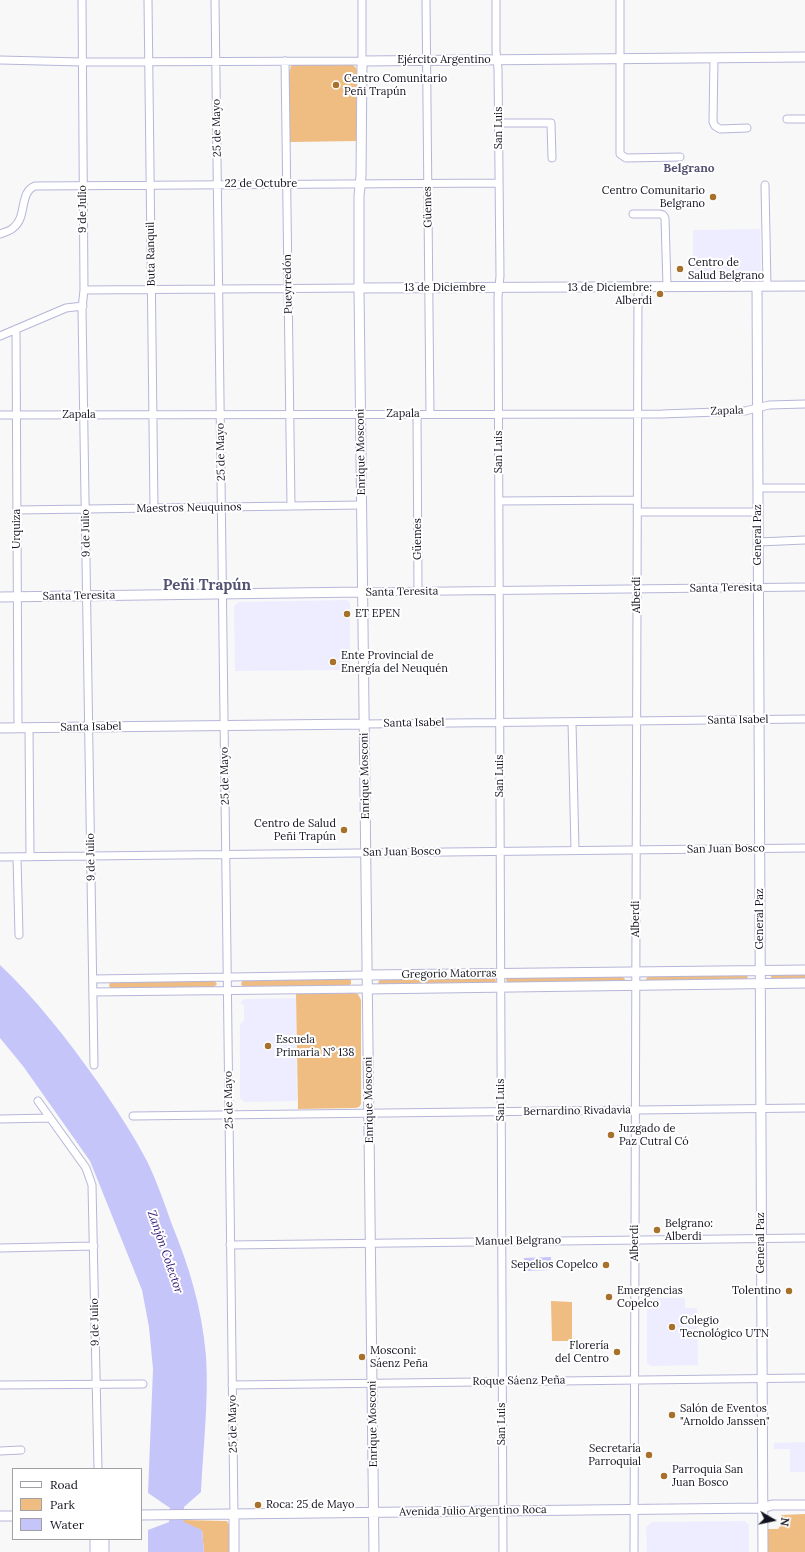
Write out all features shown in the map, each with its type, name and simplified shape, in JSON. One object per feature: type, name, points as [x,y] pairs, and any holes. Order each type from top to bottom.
[{"type":"main road","name":"Ejército Argentino","points":[[362,61],[805,57]]},
{"type":"main road","name":"Enrique Mosconi","points":[[362,61],[359,288],[360,414],[374,1552]]},
{"type":"main road","name":"General Paz","points":[[757,286],[763,1552]]},
{"type":"main road","name":"13 de Diciembre","points":[[359,288],[805,286]]},
{"type":"main road","name":"Santa Teresita","points":[[0,596],[362,592]]},
{"type":"main road","name":"Santa Isabel","points":[[0,728],[364,724]]},
{"type":"main road","name":"Gregorio Matorras","points":[[367,975],[805,970]]},
{"type":"main road","name":"Gregorio Matorras","points":[[367,989],[805,983]]},
{"type":"main road","name":"Avenida Julio Argentino Roca","points":[[142,1515],[634,1510],[762,1508],[770,1506],[805,1505]]},
{"type":"main road","name":"25 de Mayo","points":[[234,1514],[234,1552]]},
{"type":"main road","points":[[0,1516],[12,1516]]},
{"type":"main road","points":[[95,1540],[95,1552]]},
{"type":"main road","points":[[104,1540],[104,1552]]},
{"type":"street","name":"9 de Julio","points":[[82,0],[84,415],[94,1065]]},
{"type":"street","name":"Buta Ranquil","points":[[148,0],[154,508]]},
{"type":"street","name":"25 de Mayo","points":[[215,0],[234,1514]]},
{"type":"street","name":"Enrique Mosconi","points":[[362,0],[362,61]]},
{"type":"street","name":"Güemes","points":[[426,0],[430,414]]},
{"type":"street","name":"San Luis","points":[[496,0],[499,182],[503,1552]]},
{"type":"street","points":[[620,0],[620,154],[626,158],[680,157]]},
{"type":"street","points":[[714,58],[713,122],[715,126],[720,129],[748,128]]},
{"type":"street","name":"Ejército Argentino","points":[[0,60],[82,62],[362,61]]},
{"type":"street","name":"Pueyrredón","points":[[285,61],[291,506]]},
{"type":"street","points":[[787,119],[805,119]]},
{"type":"street","points":[[498,124],[551,123],[552,158]]},
{"type":"street","name":"22 de Octubre","points":[[0,234],[14,228],[17,224],[26,193],[30,188],[35,186],[499,182]]},
{"type":"street","points":[[765,185],[767,286]]},
{"type":"street","points":[[633,214],[660,214],[665,218],[667,287]]},
{"type":"street","name":"Alberdi","points":[[634,1552],[638,287]]},
{"type":"street","name":"13 de Diciembre","points":[[84,290],[359,288]]},
{"type":"street","points":[[0,336],[66,308],[83,306]]},
{"type":"street","name":"Urquiza","points":[[16,329],[18,728]]},
{"type":"street","name":"Zapala","points":[[0,415],[637,414],[745,411],[769,405],[805,404]]},
{"type":"street","name":"Güemes","points":[[417,414],[418,592]]},
{"type":"street","points":[[758,488],[805,488]]},
{"type":"street","points":[[499,501],[637,500]]},
{"type":"street","name":"Maestros Neuquinos","points":[[17,510],[362,505]]},
{"type":"street","points":[[637,512],[758,512]]},
{"type":"street","points":[[758,542],[805,540]]},
{"type":"street","name":"Santa Teresita","points":[[362,592],[805,587]]},
{"type":"street","name":"Santa Isabel","points":[[364,724],[805,719]]},
{"type":"street","points":[[572,722],[575,850]]},
{"type":"street","points":[[29,728],[30,857]]},
{"type":"street","name":"San Juan Bosco","points":[[0,857],[805,848]]},
{"type":"street","points":[[17,857],[19,935]]},
{"type":"street","name":"Gregorio Matorras","points":[[93,979],[367,975]]},
{"type":"street","name":"Gregorio Matorras","points":[[93,992],[367,989]]},
{"type":"street","points":[[38,1101],[50,1118]]},
{"type":"street","name":"Bernardino Rivadavia","points":[[132,1116],[805,1108]]},
{"type":"street","name":"9 de Julio","points":[[50,1118],[90,1176],[93,1189],[98,1468]]},
{"type":"street","points":[[0,1119],[50,1118]]},
{"type":"street","name":"Manuel Belgrano","points":[[230,1244],[805,1238]]},
{"type":"street","points":[[0,1248],[94,1246]]},
{"type":"street","name":"Roque Sáenz Peña","points":[[232,1385],[805,1378]]},
{"type":"street","points":[[0,1385],[144,1384]]},
{"type":"street","points":[[0,1451],[21,1450]]},
{"type":"shaded area","points":[[760,229],[761,270],[757,273],[740,273],[740,277],[731,277],[728,274],[706,274],[706,277],[693,277],[693,230]]},
{"type":"shaded area","points":[[347,600],[350,603],[350,670],[235,671],[234,606],[239,602]]},
{"type":"shaded area","name":"Escuela Primaria N° 138","points":[[296,998],[297,1101],[244,1102],[240,1098],[240,1024],[244,1020],[244,1006],[240,1003],[244,999]]},
{"type":"shaded area","name":"Colegio Tecnológico UTN","points":[[647,1298],[685,1298],[685,1308],[697,1308],[698,1365],[651,1366],[647,1363]]},
{"type":"shaded area","points":[[805,1442],[805,1472],[790,1472],[790,1449],[774,1449],[774,1443]]},
{"type":"shaded area","points":[[745,1521],[749,1525],[749,1552],[647,1552],[646,1527],[652,1522]]},
{"type":"green space","points":[[352,64],[357,71],[356,141],[290,142],[289,73],[291,66]]},
{"type":"green space","points":[[805,973],[805,980],[772,980],[771,977],[771,975]]},
{"type":"green space","points":[[746,975],[748,977],[746,980],[647,981],[646,979],[648,976]]},
{"type":"green space","points":[[622,976],[625,979],[624,982],[508,983],[506,980],[507,978]]},
{"type":"green space","points":[[494,977],[496,981],[495,984],[380,985],[378,983],[380,979]]},
{"type":"green space","points":[[348,978],[351,980],[351,984],[348,986],[243,987],[241,984],[243,980]]},
{"type":"green space","points":[[214,980],[217,984],[214,987],[112,989],[109,986],[110,982]]},
{"type":"green space","points":[[296,994],[358,994],[361,1000],[361,1104],[359,1107],[355,1108],[298,1109]]},
{"type":"green space","points":[[551,1301],[572,1302],[572,1341],[552,1341]]},
{"type":"green space","points":[[805,1514],[805,1552],[768,1552],[768,1529],[778,1529],[781,1525],[781,1515]]},
{"type":"green space","points":[[184,1520],[227,1521],[229,1525],[230,1552],[204,1552],[202,1530],[164,1552]]},
{"type":"water","name":"Zanjón Colector","points":[[0,965],[27,992],[63,1035],[124,1121],[151,1170],[184,1255],[198,1304],[204,1338],[207,1389],[201,1492],[184,1507],[184,1522],[202,1530],[204,1552],[148,1552],[148,1530],[169,1522],[170,1508],[148,1493],[153,1369],[149,1327],[142,1290],[90,1161],[23,1066],[0,1038]]},
{"type":"water","points":[[551,1257],[551,1270],[525,1271],[524,1258]]},
{"type":"place","name":"Centro Comunitario Peñi Trapún","points":[[336,85]]},
{"type":"place","name":"Centro Comunitario Belgrano","points":[[713,197]]},
{"type":"place","name":"Centro de Salud Belgrano","points":[[680,269]]},
{"type":"place","name":"13 de Diciembre: Alberdi","points":[[660,294]]},
{"type":"place","name":"ET EPEN","points":[[347,614]]},
{"type":"place","name":"Ente Provincial de Energía del Neuquén","points":[[333,662]]},
{"type":"place","name":"Centro de Salud Peñi Trapún","points":[[344,830]]},
{"type":"place","name":"Escuela Primaria N° 138","points":[[268,1046]]},
{"type":"place","name":"Juzgado de Paz Cutral Có","points":[[611,1135]]},
{"type":"place","name":"Belgrano: Alberdi","points":[[657,1230]]},
{"type":"place","name":"Sepelios Copelco","points":[[606,1265]]},
{"type":"place","name":"Tolentino","points":[[789,1291]]},
{"type":"place","name":"Emergencias Copelco","points":[[609,1297]]},
{"type":"place","name":"Colegio Tecnológico UTN","points":[[672,1327]]},
{"type":"place","name":"Florería del Centro","points":[[617,1352]]},
{"type":"place","name":"Mosconi: Sáenz Peña","points":[[362,1357]]},
{"type":"place","name":"Salón de Eventos \"Arnoldo Janssen\"","points":[[672,1415]]},
{"type":"place","name":"Secretaría Parroquial","points":[[649,1455]]},
{"type":"place","name":"Parroquia San Juan Bosco","points":[[664,1476]]},
{"type":"place","name":"Roca: 25 de Mayo","points":[[258,1505]]},
{"type":"district","name":"Belgrano","points":[[689,169]]},
{"type":"district","name":"Peñi Trapún","points":[[207,586]]}]
